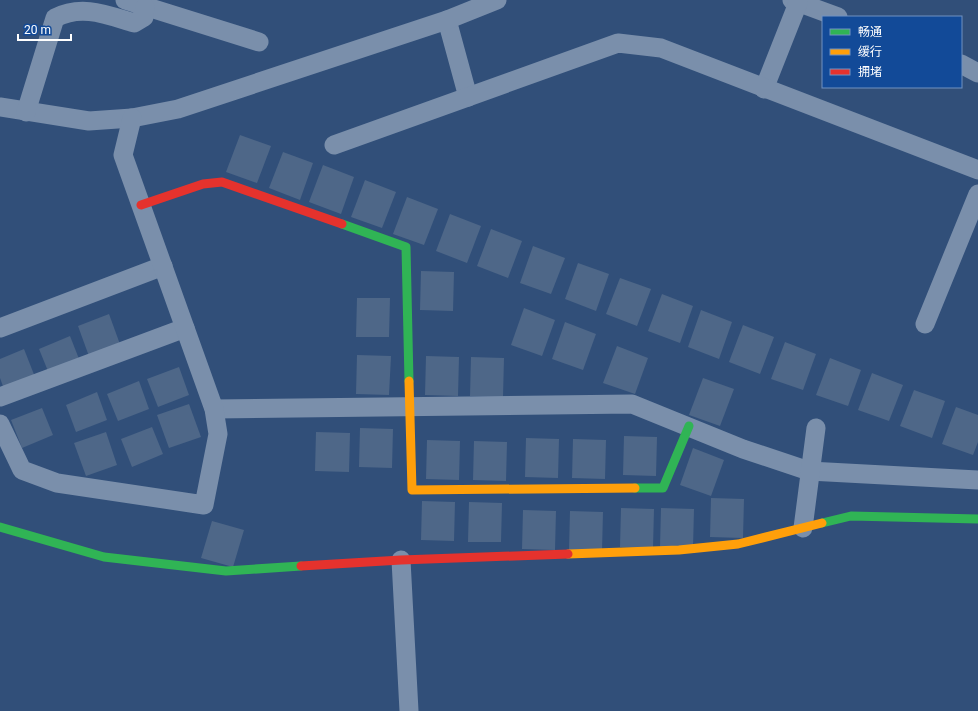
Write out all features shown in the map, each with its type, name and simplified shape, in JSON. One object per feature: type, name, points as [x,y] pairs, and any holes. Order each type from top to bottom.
[{"type":"street","points":[[124,0],[259,42]]},
{"type":"street","points":[[0,107],[89,120],[132,118],[178,109],[447,20],[497,0]]},
{"type":"street","points":[[764,89],[795,1],[835,16]]},
{"type":"street","points":[[26,112],[55,18],[66,12],[91,11],[134,23],[144,16],[145,7]]},
{"type":"street","points":[[447,20],[468,97]]},
{"type":"street","points":[[334,145],[618,43],[661,48],[764,89],[978,170]]},
{"type":"street","points":[[962,65],[978,73]]},
{"type":"street","points":[[0,424],[22,470],[57,483],[204,505],[218,434],[214,409],[123,155],[132,118]]},
{"type":"street","points":[[141,205],[203,184],[222,182],[406,247],[412,490],[663,488],[689,426]]},
{"type":"street","points":[[925,324],[978,194]]},
{"type":"street","points":[[0,328],[163,266]]},
{"type":"street","points":[[0,397],[185,328]]},
{"type":"street","points":[[214,409],[632,404],[743,449],[809,471],[978,480]]},
{"type":"street","points":[[803,528],[809,471],[816,428]]},
{"type":"street","points":[[0,527],[104,557],[226,571],[401,560],[679,550],[738,544],[851,516],[978,519]]},
{"type":"street","points":[[401,560],[409,711]]},
{"type":"building","points":[[240,135],[271,146],[257,183],[226,172]]},
{"type":"building","points":[[283,152],[313,163],[300,200],[269,188]]},
{"type":"building","points":[[323,165],[354,177],[341,214],[309,202]]},
{"type":"building","points":[[365,180],[396,192],[382,228],[351,217]]},
{"type":"building","points":[[407,197],[438,209],[424,245],[393,234]]},
{"type":"building","points":[[450,214],[481,226],[467,263],[436,251]]},
{"type":"building","points":[[491,229],[522,241],[508,278],[477,266]]},
{"type":"building","points":[[533,246],[565,258],[551,294],[520,283]]},
{"type":"building","points":[[578,263],[609,274],[596,311],[565,299]]},
{"type":"building","points":[[421,271],[454,272],[453,311],[420,310]]},
{"type":"building","points":[[620,278],[651,289],[637,326],[606,314]]},
{"type":"building","points":[[662,294],[693,306],[680,343],[648,331]]},
{"type":"building","points":[[357,298],[390,298],[389,337],[356,337]]},
{"type":"building","points":[[524,308],[555,320],[542,356],[511,345]]},
{"type":"building","points":[[701,310],[732,322],[719,359],[688,347]]},
{"type":"building","points":[[109,314],[121,347],[90,359],[78,326]]},
{"type":"building","points":[[565,322],[596,334],[583,370],[552,359]]},
{"type":"building","points":[[743,325],[774,337],[760,374],[729,362]]},
{"type":"building","points":[[70,336],[81,364],[50,376],[39,349]]},
{"type":"building","points":[[785,342],[816,354],[803,390],[771,379]]},
{"type":"building","points":[[617,346],[648,358],[635,394],[603,383]]},
{"type":"building","points":[[24,349],[35,377],[4,389],[0,378],[0,359]]},
{"type":"building","points":[[357,355],[391,356],[389,395],[356,394]]},
{"type":"building","points":[[426,356],[459,357],[458,396],[425,395]]},
{"type":"building","points":[[471,357],[504,358],[503,397],[470,396]]},
{"type":"building","points":[[830,358],[861,370],[848,406],[816,395]]},
{"type":"building","points":[[179,367],[189,395],[158,407],[147,379]]},
{"type":"building","points":[[872,373],[903,385],[889,421],[858,410]]},
{"type":"building","points":[[703,378],[734,389],[720,426],[689,415]]},
{"type":"building","points":[[139,381],[149,409],[118,421],[107,394]]},
{"type":"building","points":[[914,390],[945,401],[932,438],[900,426]]},
{"type":"building","points":[[97,392],[107,420],[76,432],[66,405]]},
{"type":"building","points":[[189,404],[201,437],[169,448],[157,415]]},
{"type":"building","points":[[956,407],[978,415],[978,442],[973,455],[942,444]]},
{"type":"building","points":[[42,408],[53,435],[22,448],[11,420]]},
{"type":"building","points":[[152,427],[163,454],[132,467],[121,439]]},
{"type":"building","points":[[360,428],[393,429],[392,468],[359,467]]},
{"type":"building","points":[[106,432],[117,465],[86,476],[74,443]]},
{"type":"building","points":[[316,432],[350,433],[349,472],[315,471]]},
{"type":"building","points":[[624,436],[657,437],[656,476],[623,475]]},
{"type":"building","points":[[526,438],[559,439],[558,478],[525,477]]},
{"type":"building","points":[[573,439],[606,440],[605,479],[572,478]]},
{"type":"building","points":[[427,440],[460,441],[459,480],[426,479]]},
{"type":"building","points":[[474,441],[507,442],[506,481],[473,480]]},
{"type":"building","points":[[693,448],[724,460],[711,496],[680,485]]},
{"type":"building","points":[[711,498],[744,499],[743,538],[710,537]]},
{"type":"building","points":[[422,501],[455,502],[454,541],[421,540]]},
{"type":"building","points":[[469,502],[502,503],[501,542],[468,542]]},
{"type":"building","points":[[621,508],[654,509],[653,548],[620,547]]},
{"type":"building","points":[[661,508],[694,509],[693,548],[660,547]]},
{"type":"building","points":[[523,510],[556,511],[555,550],[522,549]]},
{"type":"building","points":[[570,511],[603,512],[602,551],[569,550]]},
{"type":"building","points":[[212,521],[244,530],[233,567],[201,558]]},
{"type":"traffic: fast","points":[[342,224],[406,247],[409,381]]},
{"type":"traffic: fast","points":[[635,488],[663,488],[689,426]]},
{"type":"traffic: fast","points":[[822,523],[851,516],[978,519]]},
{"type":"traffic: fast","points":[[0,527],[104,557],[226,571],[301,566]]},
{"type":"traffic: slow","points":[[409,381],[412,490],[635,488]]},
{"type":"traffic: slow","points":[[568,554],[679,550],[738,544],[822,523]]},
{"type":"traffic: jam","points":[[141,205],[203,184],[222,182],[342,224]]},
{"type":"traffic: jam","points":[[301,566],[401,560],[568,554]]}]
